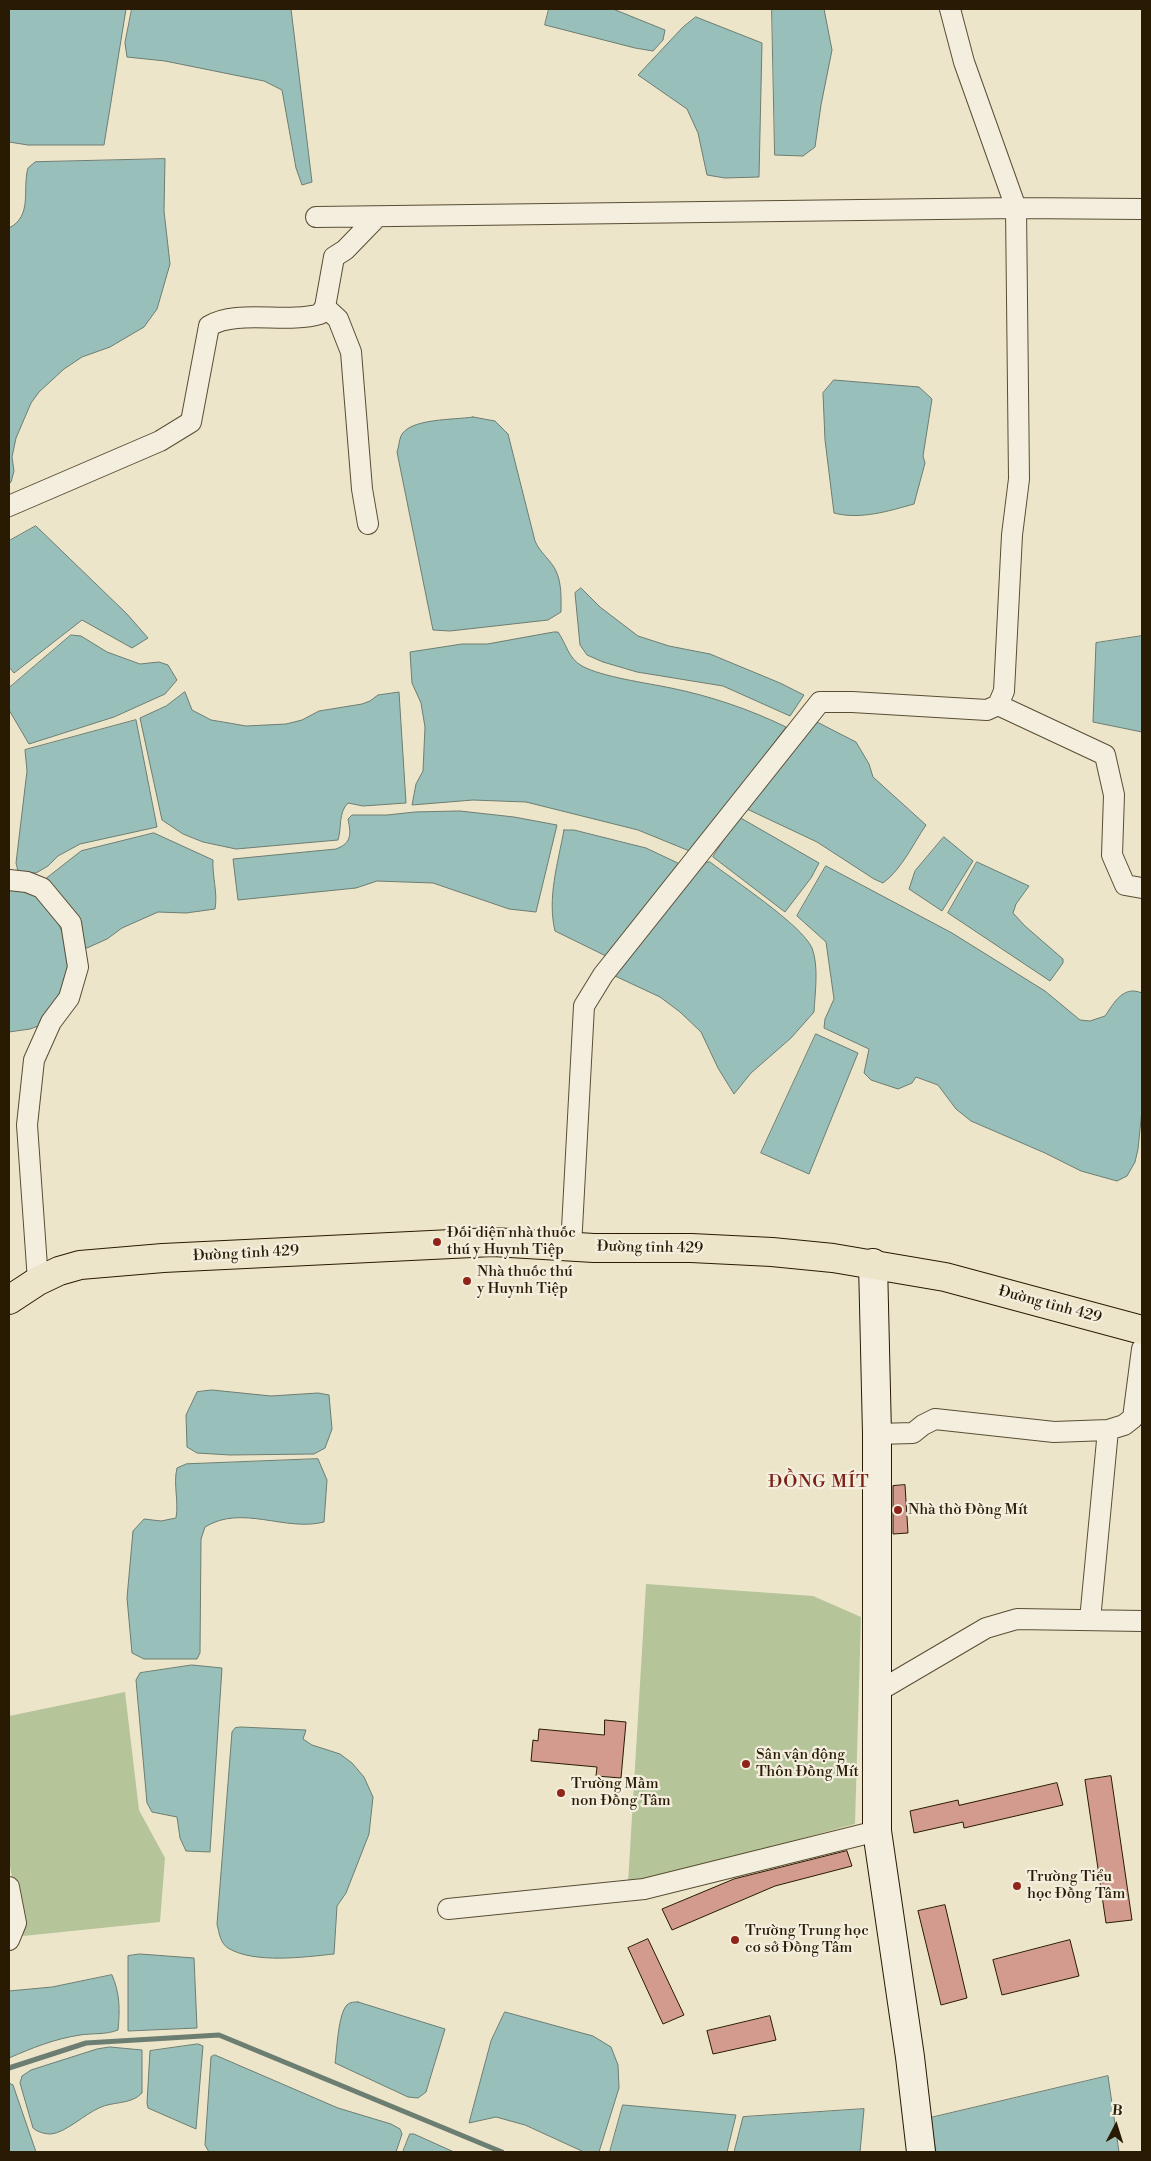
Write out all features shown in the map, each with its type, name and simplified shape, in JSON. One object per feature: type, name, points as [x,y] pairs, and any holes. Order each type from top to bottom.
[{"type":"main road","name":"Đường tỉnh 429","points":[[9,1300],[38,1281],[58,1271],[80,1265],[163,1258],[493,1242],[571,1247],[772,1252],[873,1263],[945,1277],[1142,1330]]},
{"type":"street","points":[[571,1247],[584,1006],[603,975],[820,702],[852,702],[986,710],[998,705],[1004,691],[1012,535],[1019,478],[1016,208],[964,62],[950,9]]},
{"type":"street","points":[[316,217],[1016,208],[1142,209]]},
{"type":"street","points":[[9,506],[160,441],[191,422],[209,326],[217,322],[233,319],[305,318],[320,314],[325,307],[334,258],[345,250],[377,217]]},
{"type":"street","points":[[325,307],[338,319],[350,352],[362,489],[368,524]]},
{"type":"street","points":[[998,705],[1105,755],[1114,795],[1112,855],[1125,885],[1142,888]]},
{"type":"street","points":[[9,880],[27,882],[42,888],[71,923],[78,967],[69,998],[50,1022],[34,1060],[27,1125],[38,1281]]},
{"type":"street","points":[[873,1263],[877,1434],[877,1831],[910,2057],[921,2152]]},
{"type":"street","points":[[877,1434],[913,1433],[923,1424],[935,1420],[1054,1432],[1108,1430],[1124,1425],[1133,1418],[1142,1349]]},
{"type":"street","points":[[1090,1620],[1108,1430]]},
{"type":"street","points":[[876,1692],[986,1628],[1017,1620],[1142,1621]]},
{"type":"street","points":[[448,1909],[644,1889],[877,1831]]},
{"type":"street","points":[[9,1887],[16,1923],[9,1940]]},
{"type":"green space","name":"Sân vận động Thôn Đồng Mít","points":[[646,1584],[813,1596],[861,1617],[855,1824],[638,1883],[628,1883]]},
{"type":"green space","points":[[125,1692],[139,1810],[165,1858],[160,1922],[23,1936],[9,1861],[9,1716]]},
{"type":"water","points":[[9,9],[126,9],[104,145],[28,145],[9,142]]},
{"type":"water","points":[[132,9],[291,9],[312,182],[302,185],[296,168],[282,90],[264,81],[165,61],[127,57],[125,43]]},
{"type":"water","points":[[549,9],[613,9],[665,30],[663,40],[653,51],[545,25]]},
{"type":"water","points":[[772,9],[824,9],[832,50],[815,147],[803,156],[775,155]]},
{"type":"water","points":[[696,17],[762,43],[759,177],[725,178],[707,175],[698,133],[687,109],[638,75],[683,27]]},
{"type":"water","points":[[165,159],[164,211],[170,264],[157,309],[144,327],[110,347],[82,357],[64,369],[39,392],[31,403],[16,438],[12,457],[14,471],[9,484],[9,228],[21,217],[24,209],[28,168],[35,162]]},
{"type":"water","points":[[834,380],[919,387],[932,399],[923,456],[925,463],[914,504],[885,512],[864,515],[854,516],[834,513],[825,440],[823,393]]},
{"type":"water","points":[[473,417],[495,421],[508,434],[535,541],[554,567],[558,576],[561,592],[561,612],[548,620],[450,631],[433,630],[397,452],[401,436],[413,426],[433,421]]},
{"type":"water","points":[[36,526],[127,614],[148,638],[132,648],[82,620],[14,673],[9,667],[9,541]]},
{"type":"water","points":[[581,588],[600,607],[638,636],[669,646],[710,654],[804,695],[790,716],[723,686],[637,672],[587,655],[580,645],[575,593]]},
{"type":"water","points":[[558,632],[577,663],[591,670],[715,699],[758,714],[786,727],[692,852],[638,830],[526,802],[473,800],[412,805],[416,784],[423,771],[425,727],[421,703],[412,683],[410,652],[462,644],[487,644]]},
{"type":"water","points":[[71,635],[81,636],[107,652],[140,664],[159,662],[168,665],[177,680],[165,694],[114,717],[29,744],[9,710],[9,688]]},
{"type":"water","points":[[1142,636],[1142,732],[1093,722],[1096,643]]},
{"type":"water","points":[[185,692],[192,710],[211,720],[246,726],[286,724],[302,720],[319,711],[362,704],[378,695],[399,692],[406,803],[363,806],[348,803],[341,816],[338,840],[236,849],[203,842],[183,834],[162,820],[140,718],[166,706]]},
{"type":"water","points":[[136,720],[157,827],[80,844],[58,856],[48,866],[36,873],[18,871],[16,863],[27,771],[25,750]]},
{"type":"water","points":[[815,721],[856,742],[869,764],[873,777],[926,825],[902,864],[883,883],[817,842],[747,809]]},
{"type":"water","points":[[460,811],[514,817],[557,825],[536,912],[509,909],[433,883],[377,881],[356,888],[238,900],[233,859],[336,849],[348,841],[350,829],[348,819],[352,815]]},
{"type":"water","points":[[739,817],[819,863],[811,878],[785,912],[713,857]]},
{"type":"water","points":[[564,830],[574,830],[646,848],[682,865],[606,956],[555,931],[552,906],[553,893]]},
{"type":"water","points":[[154,833],[213,860],[215,909],[186,913],[158,912],[122,928],[107,939],[87,948],[81,946],[67,906],[60,894],[44,880],[81,851]]},
{"type":"water","points":[[944,837],[973,861],[942,911],[909,889],[915,871]]},
{"type":"water","points":[[710,862],[795,927],[806,938],[812,948],[815,963],[814,1012],[791,1038],[751,1073],[734,1094],[718,1068],[701,1032],[680,1012],[660,997],[615,976],[704,863]]},
{"type":"water","points":[[977,862],[1029,886],[1016,904],[1013,913],[1063,959],[1063,963],[1050,981],[948,913]]},
{"type":"water","points":[[826,866],[952,933],[1045,991],[1080,1020],[1090,1021],[1105,1016],[1124,993],[1135,991],[1142,993],[1142,1110],[1138,1149],[1135,1162],[1127,1176],[1117,1181],[1081,1171],[971,1121],[956,1109],[938,1085],[916,1077],[912,1083],[898,1089],[871,1080],[864,1073],[869,1049],[824,1028],[825,1019],[834,999],[826,942],[797,916]]},
{"type":"water","points":[[9,890],[22,890],[39,894],[62,931],[70,962],[65,984],[41,1025],[30,1029],[9,1032]]},
{"type":"water","points":[[816,1034],[858,1053],[809,1174],[761,1153]]},
{"type":"water","points":[[212,1390],[271,1396],[318,1393],[329,1395],[332,1429],[325,1448],[314,1454],[230,1455],[197,1453],[187,1447],[186,1415],[197,1392]]},
{"type":"water","points":[[318,1459],[327,1480],[324,1522],[294,1524],[234,1518],[219,1521],[205,1527],[201,1539],[200,1653],[197,1659],[144,1659],[132,1653],[127,1598],[133,1531],[144,1519],[161,1521],[176,1518],[177,1468],[186,1464]]},
{"type":"water","points":[[192,1665],[222,1668],[210,1852],[186,1851],[180,1838],[177,1817],[152,1812],[147,1803],[136,1680],[140,1673]]},
{"type":"water","points":[[235,1728],[306,1730],[303,1739],[312,1745],[340,1754],[352,1763],[364,1777],[373,1797],[369,1834],[346,1893],[337,1906],[334,1954],[280,1958],[251,1956],[239,1953],[225,1946],[219,1934],[217,1924],[232,1732]]},
{"type":"water","points":[[140,1954],[194,1958],[197,2028],[128,2031],[128,1956]]},
{"type":"water","points":[[112,1975],[117,1988],[119,2002],[118,2030],[61,2039],[9,2058],[9,1991],[52,1987]]},
{"type":"water","points":[[358,2002],[445,2029],[426,2092],[418,2098],[408,2097],[335,2063],[340,2024],[344,2010],[349,2003]]},
{"type":"water","points":[[505,2012],[593,2036],[611,2047],[618,2065],[619,2088],[599,2152],[584,2152],[525,2125],[496,2117],[469,2123],[491,2041]]},
{"type":"water","points":[[198,2044],[203,2046],[196,2129],[148,2108],[147,2103],[150,2051]]},
{"type":"water","points":[[110,2047],[142,2050],[142,2093],[133,2099],[99,2108],[57,2133],[44,2133],[33,2128],[20,2083],[22,2076],[31,2070],[97,2049]]},
{"type":"water","points":[[215,2055],[338,2108],[391,2124],[400,2129],[402,2134],[396,2152],[209,2152],[205,2145],[211,2057]]},
{"type":"water","points":[[1108,2076],[1119,2152],[936,2152],[930,2118]]},
{"type":"water","points":[[9,2083],[13,2085],[36,2152],[9,2152]]},
{"type":"water","points":[[623,2105],[736,2115],[727,2152],[610,2152]]},
{"type":"water","points":[[864,2109],[860,2152],[734,2152],[743,2117]]},
{"type":"water","points":[[410,2134],[414,2134],[454,2152],[403,2152]]},
{"type":"building","name":"Nhà thờ Đồng Mít","points":[[905,1485],[908,1533],[893,1534],[893,1486]]},
{"type":"building","points":[[605,1720],[626,1722],[621,1778],[596,1776],[597,1767],[531,1761],[533,1740],[538,1741],[539,1729],[604,1735]]},
{"type":"building","points":[[1111,1776],[1132,1920],[1106,1923],[1085,1780]]},
{"type":"building","points":[[1057,1783],[1063,1805],[964,1828],[963,1822],[914,1833],[910,1811],[958,1800],[959,1805]]},
{"type":"building","points":[[847,1851],[852,1866],[775,1886],[672,1930],[662,1909],[734,1879]]},
{"type":"building","points":[[945,1905],[967,1998],[941,2005],[918,1911]]},
{"type":"building","points":[[648,1939],[684,2015],[663,2024],[628,1948]]},
{"type":"building","points":[[1070,1940],[1079,1976],[1002,1995],[993,1960]]},
{"type":"building","points":[[770,2016],[776,2040],[713,2054],[707,2031]]},
{"type":"waterway","points":[[9,2068],[86,2043],[219,2035],[502,2152]]},
{"type":"place","name":"Đối diện nhà thuốc thú y Huynh Tiệp","points":[[437,1242]]},
{"type":"place","name":"Nhà thuốc thú y Huynh Tiệp","points":[[467,1281]]},
{"type":"place","name":"Nhà thờ Đồng Mít","points":[[898,1510]]},
{"type":"place","name":"Sân vận động Thôn Đồng Mít","points":[[746,1764]]},
{"type":"place","name":"Trường Mầm non Đồng Tâm","points":[[561,1793]]},
{"type":"place","name":"Trường Tiểu học Đồng Tâm","points":[[1017,1886]]},
{"type":"place","name":"Trường Trung học cơ sở Đồng Tâm","points":[[735,1940]]},
{"type":"district","name":"ĐỒNG MÍT","points":[[819,1483]]}]
